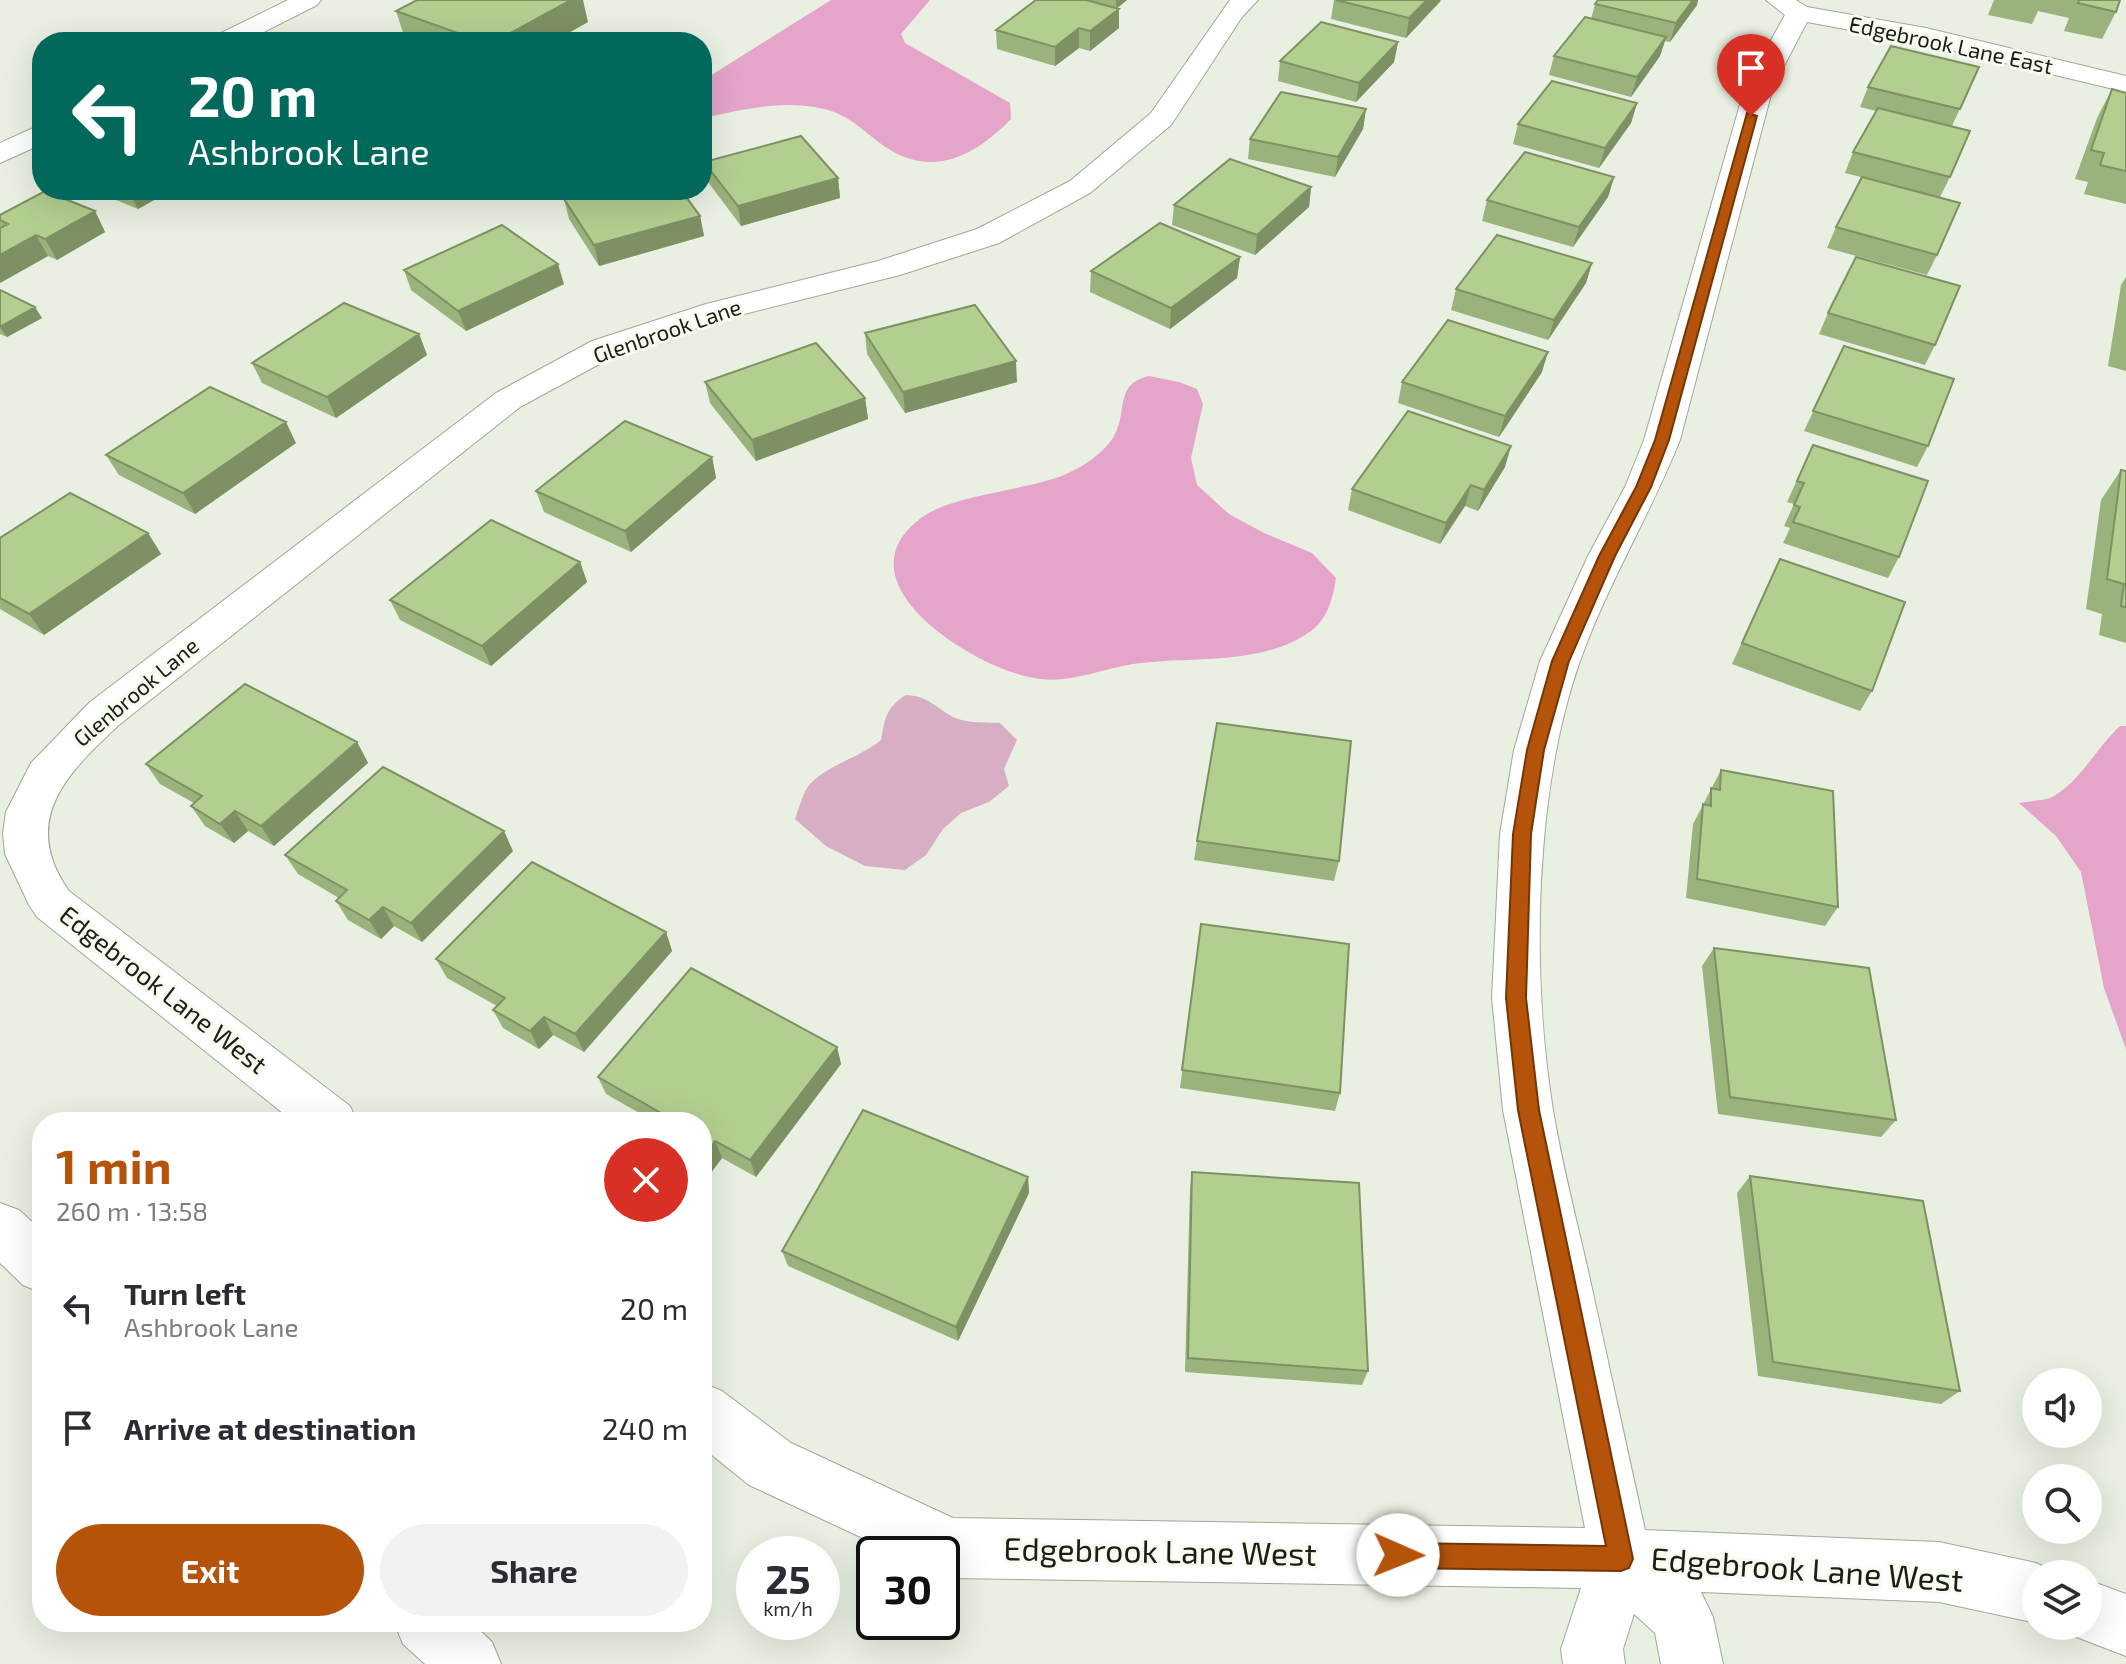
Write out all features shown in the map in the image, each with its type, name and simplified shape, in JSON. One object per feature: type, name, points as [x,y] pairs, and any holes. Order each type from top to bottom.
[{"type":"street","points":[[244,32],[308,0]]},
{"type":"street","name":"Glenbrook Lane","points":[[37,789],[78,737],[105,713],[508,400],[604,348],[717,311],[889,268],[988,236],[1080,187],[1161,119],[1232,12],[1245,0]]},
{"type":"street","points":[[1594,1664],[1592,1649],[1621,1559],[1528,1110],[1516,998],[1522,834],[1535,750],[1560,661],[1607,556],[1643,487],[1662,440],[1759,87],[1789,7]]},
{"type":"street","name":"Edgebrook Lane East","points":[[1789,7],[2126,84]]},
{"type":"street","points":[[0,154],[32,138]]},
{"type":"street","name":"Edgebrook Lane West","points":[[37,789],[27,820],[26,852],[36,878],[53,904],[319,1112]]},
{"type":"street","points":[[0,1228],[32,1258]]},
{"type":"street","name":"Edgebrook Lane West","points":[[712,1419],[770,1464],[951,1548],[1621,1559],[1939,1572],[2022,1590]]},
{"type":"street","points":[[1621,1559],[1682,1617],[1692,1664]]},
{"type":"street","points":[[2102,1616],[2126,1625]]},
{"type":"street","points":[[436,1632],[470,1664]]},
{"type":"shaded area","points":[[831,0],[930,0],[901,34],[905,43],[1010,103],[1011,119],[971,151],[956,158],[925,162],[892,151],[851,121],[824,109],[779,105],[712,116],[712,75]]},
{"type":"shaded area","points":[[1149,376],[1197,389],[1203,404],[1191,458],[1197,485],[1229,514],[1312,553],[1336,578],[1329,607],[1322,620],[1311,631],[1268,651],[1244,656],[1123,666],[1068,678],[1034,678],[1008,671],[949,640],[923,618],[903,594],[894,569],[899,543],[921,518],[935,510],[971,498],[1050,480],[1085,464],[1113,438],[1130,385]]},
{"type":"shaded area","points":[[906,695],[924,699],[960,719],[1000,723],[1017,740],[1004,769],[1009,786],[989,802],[961,813],[943,829],[926,855],[905,870],[865,866],[826,846],[795,819],[810,784],[881,740],[890,709]]},
{"type":"shaded area","points":[[2120,726],[2126,726],[2126,1049],[2104,988],[2081,872],[2056,836],[2019,803],[2050,798],[2060,792],[2079,775]]},
{"type":"building","points":[[417,0],[571,0],[512,32],[455,32],[396,11]]},
{"type":"building","points":[[1036,0],[1086,0],[1119,9],[1090,31],[1079,28],[1055,47],[996,30]]},
{"type":"building","points":[[1336,0],[1427,0],[1409,18]]},
{"type":"building","points":[[1598,0],[1693,0],[1676,23],[1595,4]]},
{"type":"building","points":[[2079,0],[2120,0],[2116,12],[2078,3]]},
{"type":"building","points":[[1585,17],[1666,37],[1637,77],[1554,56]]},
{"type":"building","points":[[1321,22],[1398,42],[1359,83],[1280,61]]},
{"type":"building","points":[[1891,46],[1979,67],[1960,109],[1868,87]]},
{"type":"building","points":[[1552,81],[1637,103],[1605,148],[1518,124]]},
{"type":"building","points":[[2112,89],[2126,93],[2126,171],[2100,165],[2104,153],[2091,150]]},
{"type":"building","points":[[1281,92],[1366,109],[1338,157],[1250,139]]},
{"type":"building","points":[[1878,108],[1970,131],[1950,177],[1853,152]]},
{"type":"building","points":[[801,136],[838,178],[738,206],[712,172],[712,160]]},
{"type":"building","points":[[1525,152],[1614,177],[1579,227],[1487,200]]},
{"type":"building","points":[[1230,159],[1311,187],[1257,235],[1174,205]]},
{"type":"building","points":[[1862,177],[1960,203],[1937,255],[1836,227]]},
{"type":"building","points":[[32,198],[68,200],[95,211],[45,239],[36,235],[0,255],[0,228],[8,224],[0,220],[0,215]]},
{"type":"building","points":[[565,200],[688,200],[700,216],[594,245]]},
{"type":"building","points":[[1160,223],[1240,257],[1171,308],[1091,271]]},
{"type":"building","points":[[502,225],[558,264],[458,311],[404,270]]},
{"type":"building","points":[[1497,235],[1592,263],[1554,320],[1456,289]]},
{"type":"building","points":[[1856,257],[1960,286],[1935,345],[1828,313]]},
{"type":"building","points":[[0,290],[35,307],[0,327]]},
{"type":"building","points":[[344,303],[419,334],[327,397],[252,363]]},
{"type":"building","points":[[975,305],[1016,361],[903,392],[865,333]]},
{"type":"building","points":[[1448,320],[1548,352],[1505,416],[1402,382]]},
{"type":"building","points":[[816,343],[865,398],[752,440],[705,382]]},
{"type":"building","points":[[1844,346],[1954,379],[1928,446],[1813,411]]},
{"type":"building","points":[[210,387],[286,422],[183,493],[106,455]]},
{"type":"building","points":[[1408,411],[1511,446],[1484,490],[1471,485],[1446,523],[1352,489]]},
{"type":"building","points":[[625,421],[712,457],[625,531],[536,491]]},
{"type":"building","points":[[1813,445],[1928,481],[1899,557],[1793,522],[1800,507],[1794,505],[1804,483],[1797,481]]},
{"type":"building","points":[[2121,470],[2126,471],[2126,607],[2121,606],[2124,584],[2107,579]]},
{"type":"building","points":[[70,493],[148,533],[29,614],[0,598],[0,538]]},
{"type":"building","points":[[491,520],[580,562],[482,646],[390,600]]},
{"type":"building","points":[[1780,559],[1905,602],[1872,691],[1742,643]]},
{"type":"building","points":[[245,684],[357,742],[261,826],[235,811],[220,824],[191,806],[202,796],[146,764]]},
{"type":"building","points":[[1217,723],[1351,741],[1339,861],[1197,841]]},
{"type":"building","points":[[383,767],[504,831],[411,923],[383,907],[369,920],[336,901],[347,890],[285,855]]},
{"type":"building","points":[[1721,770],[1833,791],[1838,907],[1697,879],[1703,804],[1711,806],[1711,788],[1720,790]]},
{"type":"building","points":[[532,862],[666,932],[575,1034],[544,1017],[530,1031],[493,1010],[505,998],[436,959]]},
{"type":"building","points":[[1201,924],[1349,944],[1340,1093],[1182,1070]]},
{"type":"building","points":[[1714,948],[1869,968],[1896,1120],[1730,1097]]},
{"type":"building","points":[[691,968],[837,1047],[750,1160],[715,1141],[712,1145],[712,1112],[659,1112],[598,1077]]},
{"type":"building","points":[[863,1110],[1028,1177],[956,1327],[782,1251]]},
{"type":"building","points":[[1192,1172],[1359,1183],[1368,1371],[1188,1358]]},
{"type":"building","points":[[1750,1176],[1923,1201],[1960,1391],[1773,1362]]},
{"type":"route","points":[[1398,1555],[1621,1559],[1528,1110],[1516,998],[1522,834],[1535,750],[1560,661],[1607,556],[1643,487],[1662,440],[1751,116]]}]
